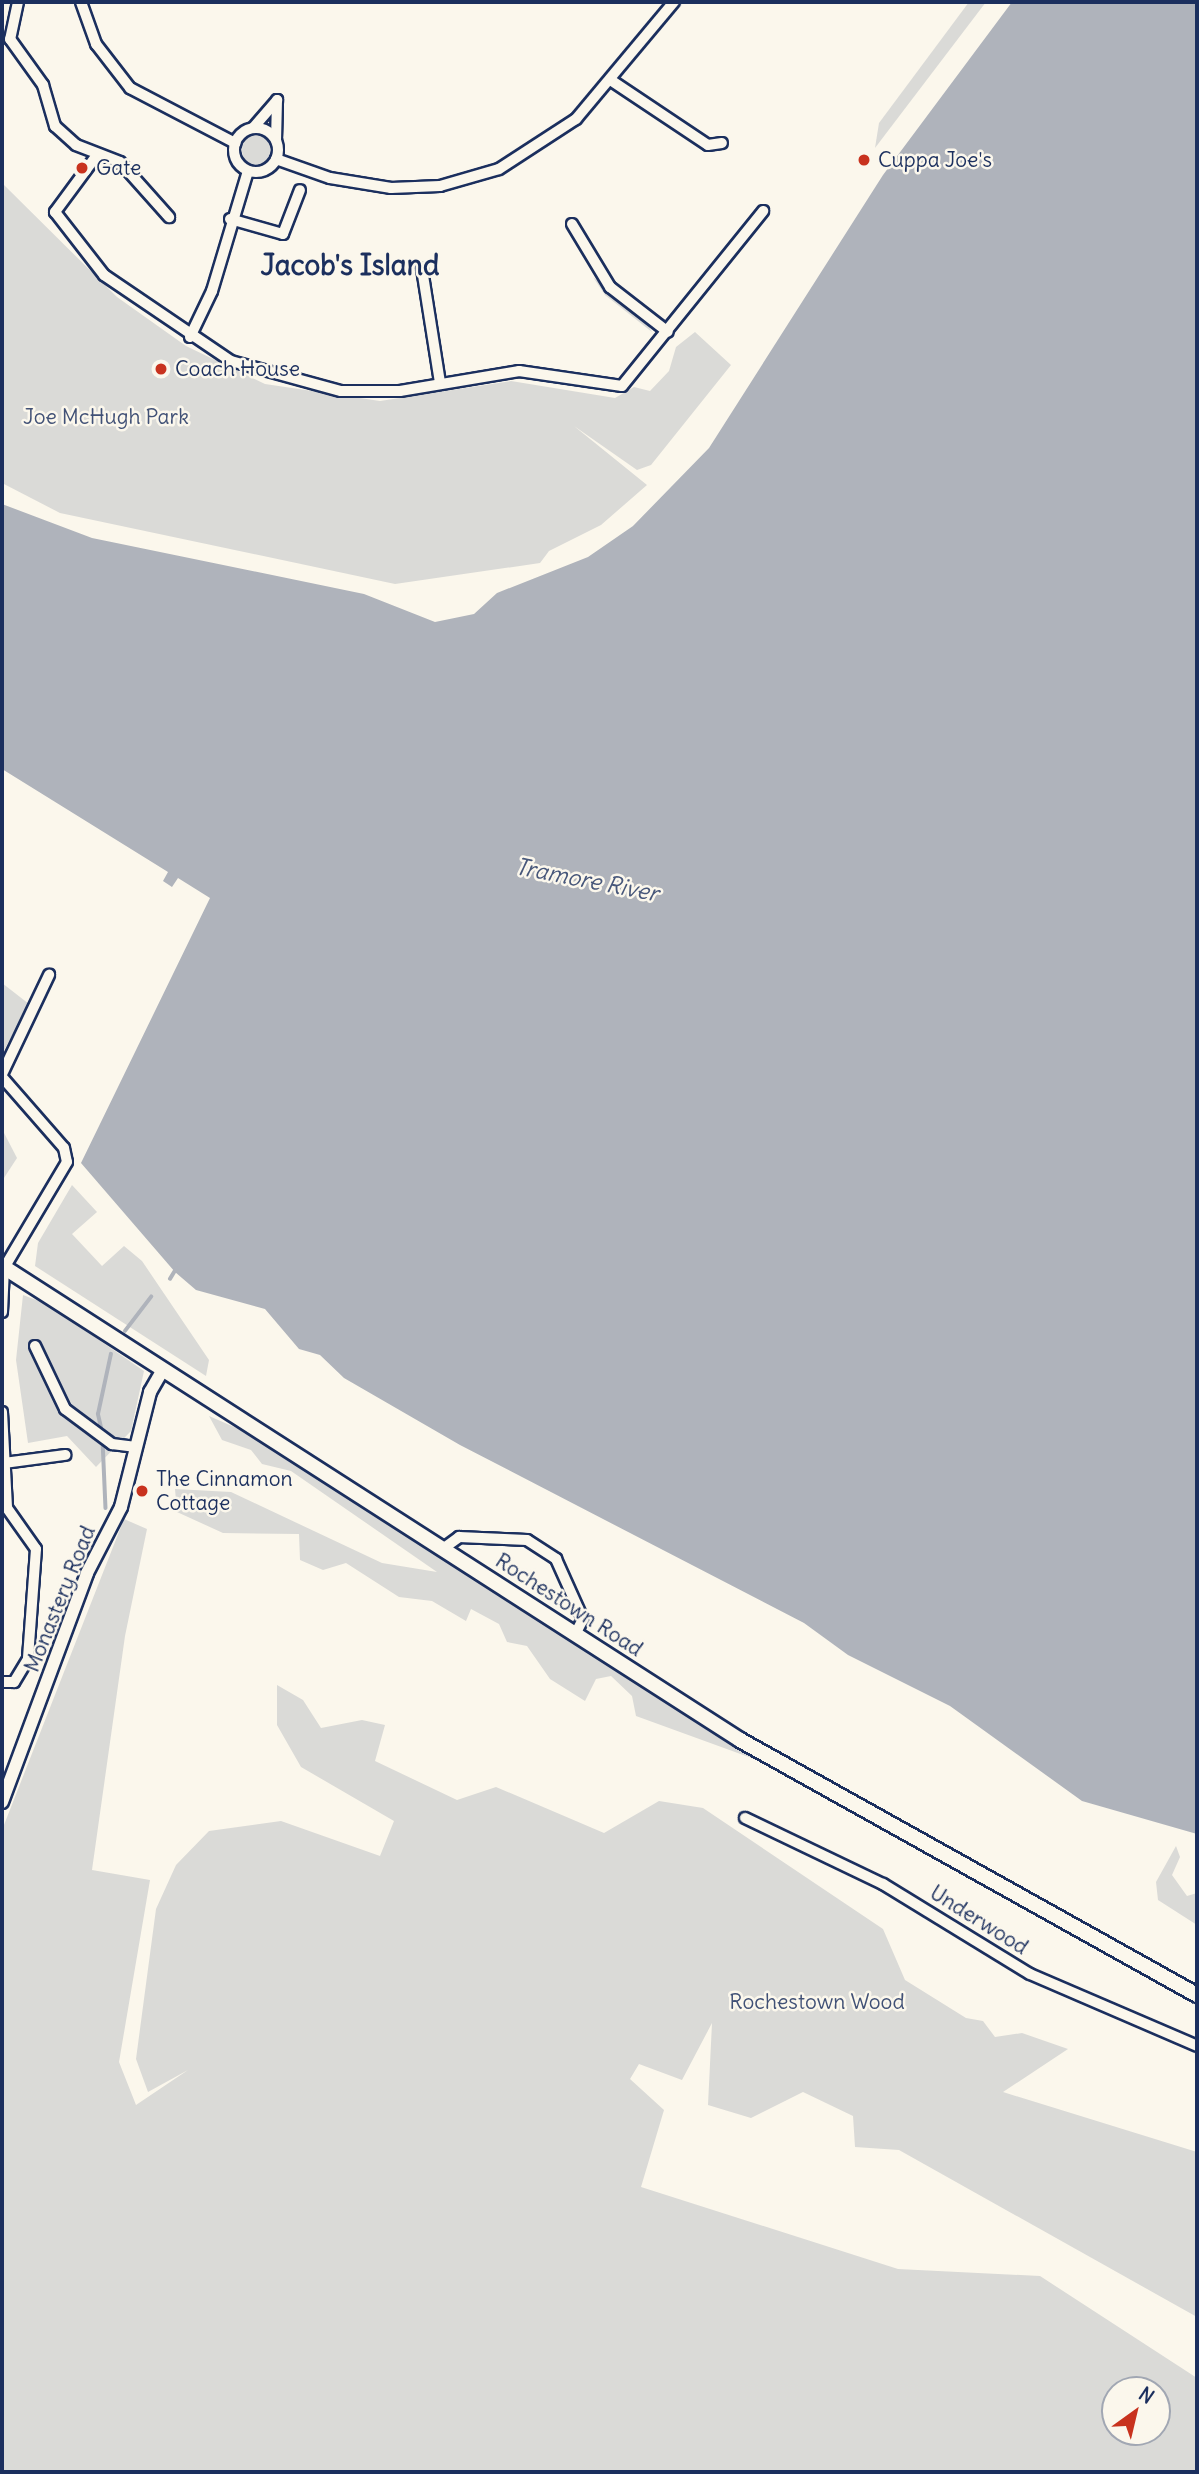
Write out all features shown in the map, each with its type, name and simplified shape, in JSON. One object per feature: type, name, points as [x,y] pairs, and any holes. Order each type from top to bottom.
[{"type":"main road","points":[[3,1267],[162,1371]]},
{"type":"main road","name":"Rochestown Road","points":[[162,1371],[444,1548],[575,1635],[925,1847],[1197,1995]]},
{"type":"street","points":[[18,2],[10,39],[43,85],[49,115],[62,135],[97,155],[120,162],[169,217]]},
{"type":"street","points":[[81,2],[96,44],[130,88],[235,143]]},
{"type":"street","points":[[276,159],[330,178],[391,188],[464,181],[548,141],[612,81],[674,2]]},
{"type":"street","points":[[612,81],[708,145],[722,143]]},
{"type":"street","points":[[235,143],[253,128],[277,100],[276,159],[268,169],[248,171]]},
{"type":"street","points":[[253,128],[276,140]]},
{"type":"street","points":[[235,143],[235,158],[248,171]]},
{"type":"street","points":[[97,155],[74,182],[55,212],[62,230],[121,290],[190,337],[246,367],[320,389],[400,391],[519,371],[615,388],[633,379],[763,211]]},
{"type":"street","points":[[190,337],[212,291],[230,219],[248,171]]},
{"type":"street","points":[[230,219],[283,234],[300,190]]},
{"type":"street","points":[[572,225],[610,287],[668,332]]},
{"type":"street","points":[[422,270],[440,383]]},
{"type":"street","points":[[2,1312],[3,1267],[67,1162],[64,1148],[2,1075],[49,975]]},
{"type":"street","points":[[35,1346],[65,1409],[111,1443],[136,1447]]},
{"type":"street","name":"Monastery Road","points":[[2,1802],[87,1573],[121,1507],[136,1447],[162,1371]]},
{"type":"street","points":[[2,1412],[7,1508],[36,1549],[28,1659],[14,1682],[2,1682]]},
{"type":"street","points":[[4,1463],[65,1455]]},
{"type":"street","points":[[444,1548],[459,1537],[527,1540],[556,1559],[583,1619],[575,1635]]},
{"type":"street","name":"Underwood","points":[[745,1818],[883,1884],[1030,1974],[1197,2046]]},
{"type":"green space","points":[[969,2],[986,2],[875,148],[879,123]]},
{"type":"green space","points":[[257,135],[268,139],[272,150],[268,161],[257,165],[246,161],[242,150],[246,139]]},
{"type":"green space","name":"Joe McHugh Park","points":[[2,183],[117,297],[186,346],[265,384],[380,401],[511,381],[615,398],[634,387],[650,391],[669,371],[676,347],[695,332],[731,365],[651,465],[637,470],[574,426],[647,485],[601,525],[549,551],[540,563],[395,584],[60,513],[2,483]]},
{"type":"green space","points":[[593,277],[647,324],[652,332],[605,295]]},
{"type":"green space","points":[[2,983],[29,1004],[2,1054]]},
{"type":"green space","points":[[2,1129],[17,1158],[2,1181]]},
{"type":"green space","points":[[72,1185],[97,1212],[72,1234],[102,1266],[124,1246],[142,1261],[209,1360],[206,1376],[35,1266],[38,1243]]},
{"type":"green space","points":[[23,1295],[47,1304],[144,1371],[131,1431],[96,1467],[67,1436],[28,1443],[16,1360]]},
{"type":"green space","points":[[209,1416],[264,1440],[757,1760],[636,1716],[632,1696],[611,1676],[596,1679],[585,1701],[550,1679],[527,1646],[507,1642],[499,1624],[471,1609],[466,1621],[432,1601],[399,1597],[346,1563],[323,1570],[300,1560],[299,1534],[223,1533],[177,1512],[175,1489],[231,1492],[382,1563],[437,1572],[291,1471],[262,1464],[251,1450],[222,1440]]},
{"type":"green space","name":"Rochestown Wood","points":[[124,1519],[147,1529],[125,1636],[92,1870],[150,1880],[119,2062],[136,2105],[188,2070],[148,2092],[136,2059],[156,1909],[176,1865],[209,1831],[281,1821],[380,1856],[394,1821],[301,1767],[277,1725],[277,1685],[303,1700],[321,1728],[362,1720],[385,1725],[375,1761],[457,1800],[496,1787],[604,1833],[659,1801],[703,1808],[883,1929],[905,1980],[966,2018],[983,2021],[995,2037],[1022,2033],[1068,2049],[1003,2092],[1197,2152],[1197,2317],[899,2150],[855,2147],[853,2116],[803,2092],[751,2118],[708,2105],[712,2023],[682,2080],[639,2064],[630,2079],[664,2110],[641,2187],[898,2269],[1040,2276],[1197,2378],[1197,2472],[2,2472],[2,1830]]},
{"type":"green space","points":[[1176,1846],[1180,1857],[1172,1875],[1187,1896],[1197,1893],[1197,1925],[1158,1900],[1156,1882]]},
{"type":"water","name":"Tramore River","points":[[1012,2],[1197,2],[1197,1834],[1082,1801],[950,1706],[848,1655],[804,1623],[460,1445],[344,1378],[320,1355],[299,1349],[265,1309],[196,1290],[175,1272],[81,1163],[210,898],[178,878],[172,887],[163,881],[168,872],[2,769],[2,504],[92,538],[364,594],[435,622],[474,614],[497,593],[588,557],[633,526],[709,448],[883,175]]},
{"type":"waterway","points":[[170,1279],[176,1269]]},
{"type":"waterway","points":[[125,1331],[151,1297]]},
{"type":"waterway","points":[[102,1432],[98,1414],[111,1354]]},
{"type":"waterway","points":[[103,1440],[106,1508]]},
{"type":"place","name":"Cuppa Joe's","points":[[864,160]]},
{"type":"place","name":"Gate","points":[[82,168]]},
{"type":"place","name":"Coach House","points":[[161,369]]},
{"type":"place","name":"The Cinnamon Cottage","points":[[142,1491]]},
{"type":"district","name":"Jacob's Island","points":[[350,265]]}]
